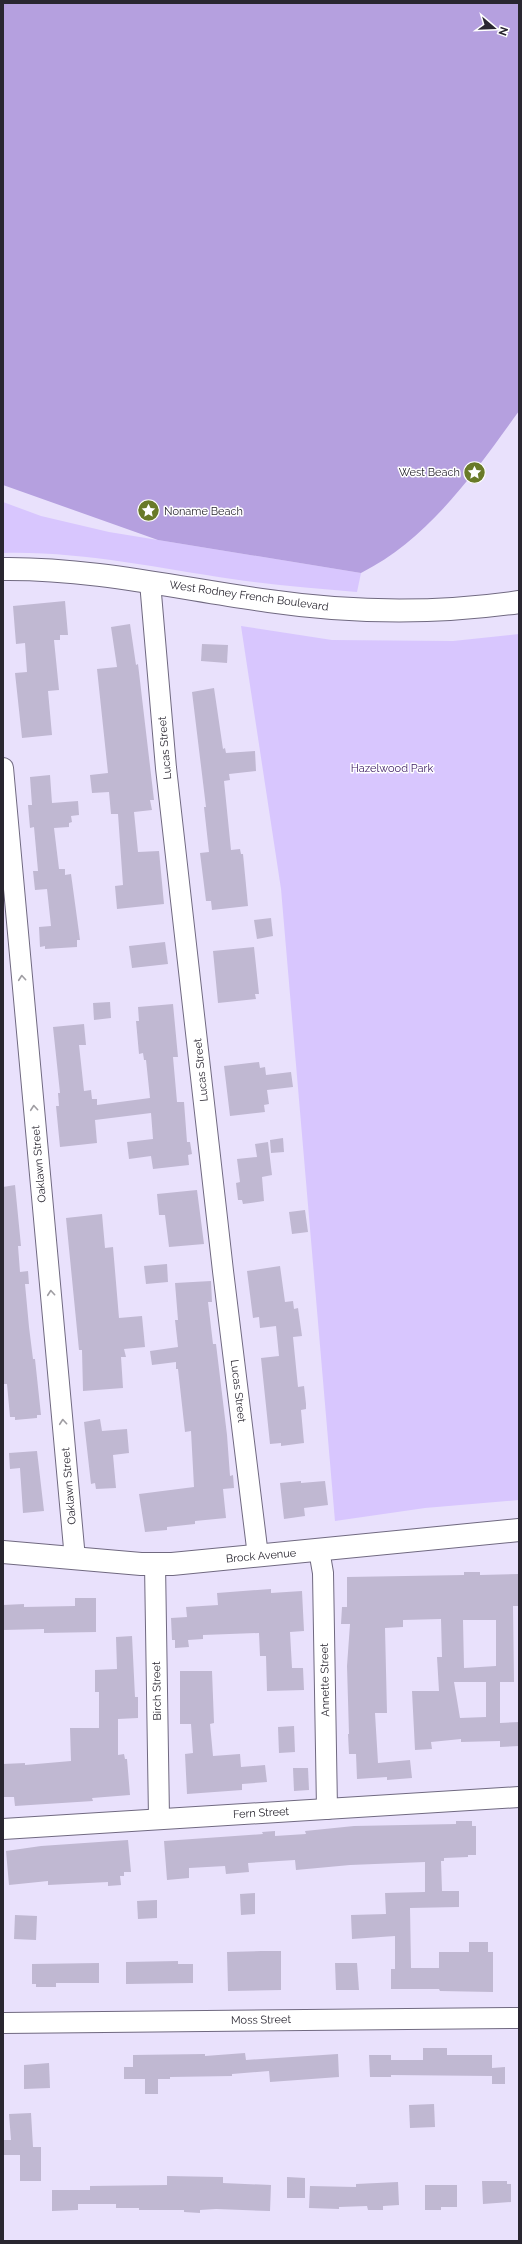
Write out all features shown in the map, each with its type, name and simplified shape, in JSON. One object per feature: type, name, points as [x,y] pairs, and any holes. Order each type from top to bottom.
[{"type":"main road","name":"West Rodney French Boulevard","points":[[3,569],[62,570],[270,601],[342,608],[438,610],[519,602]]},
{"type":"main road","name":"Brock Avenue","points":[[3,1552],[75,1559],[156,1564],[258,1556],[519,1530]]},
{"type":"street","name":"Lucas Street","points":[[150,582],[166,768],[223,1271],[258,1556]]},
{"type":"street","name":"Oaklawn Street","points":[[3,768],[75,1559]]},
{"type":"street","name":"Annette Street","points":[[319,1550],[323,1573],[327,1809]]},
{"type":"street","name":"Birch Street","points":[[156,1564],[159,1818]]},
{"type":"street","name":"Fern Street","points":[[3,1829],[159,1818],[519,1797]]},
{"type":"street","name":"Moss Street","points":[[3,2023],[519,2018]]},
{"type":"green space","points":[[3,502],[41,516],[109,532],[361,573],[357,592],[248,581],[90,557],[32,553],[3,553]]},
{"type":"green space","name":"Hazelwood Park","points":[[241,626],[332,640],[453,641],[519,634],[519,1500],[425,1508],[335,1521],[281,889]]},
{"type":"shaded area","points":[[3,3],[519,3],[519,411],[468,480],[430,522],[409,542],[361,573],[158,540],[3,485]]},
{"type":"building","points":[[65,601],[68,635],[60,635],[60,640],[54,640],[59,690],[48,691],[52,735],[22,738],[15,673],[27,672],[25,643],[16,644],[13,606]]},
{"type":"building","points":[[130,624],[136,665],[138,664],[154,800],[150,800],[152,810],[134,812],[138,852],[159,851],[164,904],[117,909],[115,886],[123,885],[118,814],[111,814],[109,792],[92,793],[90,775],[108,773],[97,669],[117,667],[111,627]]},
{"type":"building","points":[[202,644],[228,645],[227,663],[201,661]]},
{"type":"building","points":[[214,688],[223,749],[225,748],[226,753],[255,751],[256,771],[229,774],[230,780],[224,781],[231,850],[240,849],[241,854],[243,854],[248,906],[212,910],[211,901],[206,901],[200,853],[209,852],[204,807],[206,807],[192,692]]},
{"type":"building","points":[[50,775],[52,803],[78,801],[79,815],[71,816],[72,822],[69,823],[69,827],[54,828],[59,869],[65,869],[65,875],[71,874],[80,940],[77,940],[77,947],[45,949],[45,946],[40,947],[39,927],[51,926],[47,889],[35,890],[33,871],[38,871],[34,827],[30,828],[28,805],[32,805],[30,777]]},
{"type":"building","points":[[271,918],[273,936],[257,939],[254,920]]},
{"type":"building","points":[[165,942],[168,964],[132,968],[129,946]]},
{"type":"building","points":[[254,947],[259,994],[255,994],[256,999],[218,1003],[213,951]]},
{"type":"building","points":[[110,1002],[111,1018],[94,1020],[93,1003]]},
{"type":"building","points":[[173,1004],[178,1057],[173,1057],[177,1102],[184,1102],[187,1142],[190,1142],[192,1154],[188,1155],[189,1165],[153,1169],[151,1156],[129,1159],[127,1142],[153,1139],[151,1113],[95,1120],[97,1143],[60,1147],[56,1106],[59,1106],[58,1093],[60,1093],[53,1027],[84,1024],[86,1045],[79,1045],[84,1091],[91,1090],[92,1099],[97,1099],[97,1105],[150,1098],[146,1060],[144,1060],[143,1053],[139,1054],[136,1021],[139,1021],[138,1007]]},
{"type":"building","points":[[259,1062],[260,1068],[265,1067],[266,1075],[291,1072],[293,1087],[267,1090],[269,1104],[264,1105],[265,1112],[230,1116],[224,1066]]},
{"type":"building","points":[[283,1138],[284,1152],[271,1153],[270,1140]]},
{"type":"building","points":[[268,1142],[272,1175],[262,1177],[264,1201],[243,1204],[242,1200],[238,1200],[236,1183],[240,1182],[237,1159],[257,1157],[255,1144]]},
{"type":"building","points":[[15,1185],[21,1246],[18,1246],[20,1272],[28,1271],[29,1284],[25,1284],[29,1327],[33,1359],[35,1359],[41,1415],[37,1415],[37,1418],[15,1420],[15,1417],[10,1417],[7,1384],[3,1384],[3,1187]]},
{"type":"building","points":[[197,1190],[204,1244],[169,1247],[165,1215],[159,1215],[157,1194]]},
{"type":"building","points":[[305,1210],[308,1232],[292,1234],[289,1212]]},
{"type":"building","points":[[102,1214],[105,1248],[113,1247],[119,1318],[142,1316],[145,1347],[124,1349],[126,1357],[121,1357],[123,1388],[83,1391],[82,1350],[79,1350],[66,1218]]},
{"type":"building","points":[[167,1264],[168,1282],[146,1284],[144,1266]]},
{"type":"building","points":[[280,1266],[285,1302],[293,1301],[294,1309],[298,1308],[302,1336],[293,1337],[298,1387],[304,1386],[306,1404],[306,1409],[301,1410],[304,1443],[281,1446],[281,1443],[270,1444],[261,1358],[279,1356],[276,1326],[260,1328],[259,1317],[253,1318],[247,1271]]},
{"type":"building","points":[[211,1281],[212,1302],[208,1302],[213,1344],[216,1344],[227,1435],[230,1476],[233,1475],[234,1488],[223,1489],[226,1518],[195,1521],[195,1524],[167,1527],[167,1530],[145,1532],[139,1494],[194,1487],[191,1431],[185,1432],[176,1362],[152,1365],[150,1351],[178,1347],[175,1320],[178,1320],[175,1283]]},
{"type":"building","points":[[100,1419],[102,1431],[127,1429],[129,1453],[113,1455],[116,1488],[96,1489],[95,1483],[91,1484],[84,1422]]},
{"type":"building","points":[[37,1451],[44,1511],[23,1513],[20,1468],[10,1469],[9,1453]]},
{"type":"building","points":[[301,1481],[301,1483],[325,1481],[328,1505],[304,1508],[305,1516],[284,1519],[280,1483]]},
{"type":"building","points":[[464,1572],[480,1572],[480,1575],[519,1574],[519,1606],[513,1606],[514,1682],[500,1682],[500,1723],[519,1722],[519,1746],[500,1747],[500,1741],[461,1742],[461,1739],[431,1742],[432,1749],[415,1750],[412,1691],[439,1691],[437,1657],[442,1657],[441,1619],[403,1620],[403,1627],[385,1628],[387,1713],[375,1713],[378,1763],[410,1760],[412,1778],[387,1780],[387,1777],[357,1779],[356,1754],[349,1754],[348,1734],[347,1666],[350,1624],[341,1624],[342,1607],[347,1607],[347,1577],[464,1575]],"holes":[[[463,1620],[496,1620],[496,1666],[464,1668]],[[454,1682],[486,1682],[486,1717],[460,1718]]]},
{"type":"building","points":[[271,1589],[271,1593],[302,1591],[304,1631],[290,1632],[292,1668],[303,1668],[304,1690],[267,1691],[266,1656],[260,1656],[259,1633],[203,1635],[203,1639],[188,1640],[189,1647],[175,1648],[175,1640],[172,1640],[171,1618],[187,1617],[186,1607],[218,1605],[217,1593]]},
{"type":"building","points":[[75,1598],[96,1598],[96,1632],[44,1633],[44,1629],[3,1630],[3,1605],[24,1604],[24,1607],[75,1606]]},
{"type":"building","points":[[132,1636],[135,1697],[138,1697],[138,1718],[118,1719],[118,1755],[124,1754],[125,1759],[127,1759],[130,1795],[92,1798],[93,1801],[15,1806],[14,1797],[3,1797],[3,1764],[25,1763],[25,1765],[71,1761],[70,1728],[99,1728],[99,1692],[95,1692],[95,1670],[117,1669],[116,1637]]},
{"type":"building","points":[[180,1671],[212,1671],[214,1723],[210,1724],[213,1756],[240,1754],[241,1767],[265,1765],[267,1782],[242,1784],[242,1790],[187,1794],[185,1754],[193,1753],[191,1724],[180,1724]]},
{"type":"building","points":[[294,1726],[295,1752],[279,1753],[278,1727]]},
{"type":"building","points":[[293,1768],[308,1768],[309,1790],[294,1791]]},
{"type":"building","points":[[456,1821],[472,1821],[472,1826],[476,1826],[476,1855],[468,1855],[468,1857],[444,1858],[444,1861],[441,1861],[442,1891],[459,1891],[459,1907],[410,1908],[411,1968],[439,1968],[439,1952],[469,1952],[469,1942],[488,1942],[488,1952],[493,1952],[493,1992],[440,1991],[439,1989],[391,1989],[391,1969],[395,1969],[395,1936],[352,1939],[351,1915],[386,1914],[385,1893],[425,1892],[425,1862],[350,1865],[296,1870],[295,1860],[248,1863],[249,1872],[226,1874],[225,1866],[189,1868],[189,1878],[167,1880],[164,1841],[263,1834],[262,1832],[275,1831],[275,1836],[306,1834],[305,1831],[354,1826],[456,1824]]},
{"type":"building","points":[[128,1840],[131,1872],[124,1872],[124,1876],[120,1876],[121,1885],[108,1886],[108,1882],[48,1885],[48,1881],[9,1885],[6,1851],[41,1846]]},
{"type":"building","points":[[255,1893],[255,1914],[241,1915],[240,1894]]},
{"type":"building","points":[[157,1900],[157,1918],[138,1919],[137,1901]]},
{"type":"building","points":[[15,1915],[37,1916],[36,1940],[14,1939]]},
{"type":"building","points":[[281,1951],[281,1990],[228,1991],[227,1952]]},
{"type":"building","points":[[178,1961],[178,1964],[193,1964],[193,1983],[126,1984],[126,1962]]},
{"type":"building","points":[[99,1963],[99,1983],[56,1983],[56,1987],[36,1987],[36,1984],[32,1984],[32,1964]]},
{"type":"building","points":[[335,1963],[357,1963],[359,1990],[336,1990]]},
{"type":"building","points":[[423,2048],[447,2048],[447,2055],[492,2055],[492,2076],[391,2075],[391,2077],[370,2077],[369,2055],[391,2055],[391,2060],[423,2060]]},
{"type":"building","points":[[245,2053],[246,2060],[338,2054],[339,2077],[270,2082],[269,2071],[232,2074],[232,2076],[170,2077],[170,2079],[158,2079],[158,2094],[145,2094],[145,2079],[124,2079],[124,2067],[133,2067],[133,2055],[205,2054],[205,2056]]},
{"type":"building","points":[[49,2063],[50,2088],[24,2089],[24,2065]]},
{"type":"building","points":[[505,2067],[505,2084],[492,2084],[492,2068]]},
{"type":"building","points":[[434,2104],[435,2127],[410,2128],[409,2105]]},
{"type":"building","points":[[31,2113],[33,2147],[41,2147],[41,2181],[20,2181],[20,2155],[3,2155],[3,2140],[11,2140],[9,2114]]},
{"type":"building","points":[[167,2176],[223,2177],[223,2183],[271,2185],[270,2211],[216,2209],[200,2210],[200,2213],[184,2212],[184,2210],[139,2210],[139,2208],[116,2208],[116,2204],[78,2204],[78,2210],[52,2211],[52,2190],[90,2190],[90,2186],[167,2185]]},
{"type":"building","points":[[287,2177],[305,2178],[305,2198],[287,2198]]},
{"type":"building","points":[[482,2181],[507,2181],[507,2184],[511,2184],[511,2202],[483,2204]]},
{"type":"building","points":[[398,2182],[399,2205],[383,2206],[383,2210],[368,2210],[367,2206],[339,2207],[339,2209],[309,2208],[310,2186],[356,2187],[356,2184]]},
{"type":"building","points":[[425,2185],[457,2185],[457,2207],[441,2207],[441,2210],[425,2210]]},
{"type":"place","name":"West Beach","points":[[475,472]]},
{"type":"place","name":"Noname Beach","points":[[149,511]]}]
